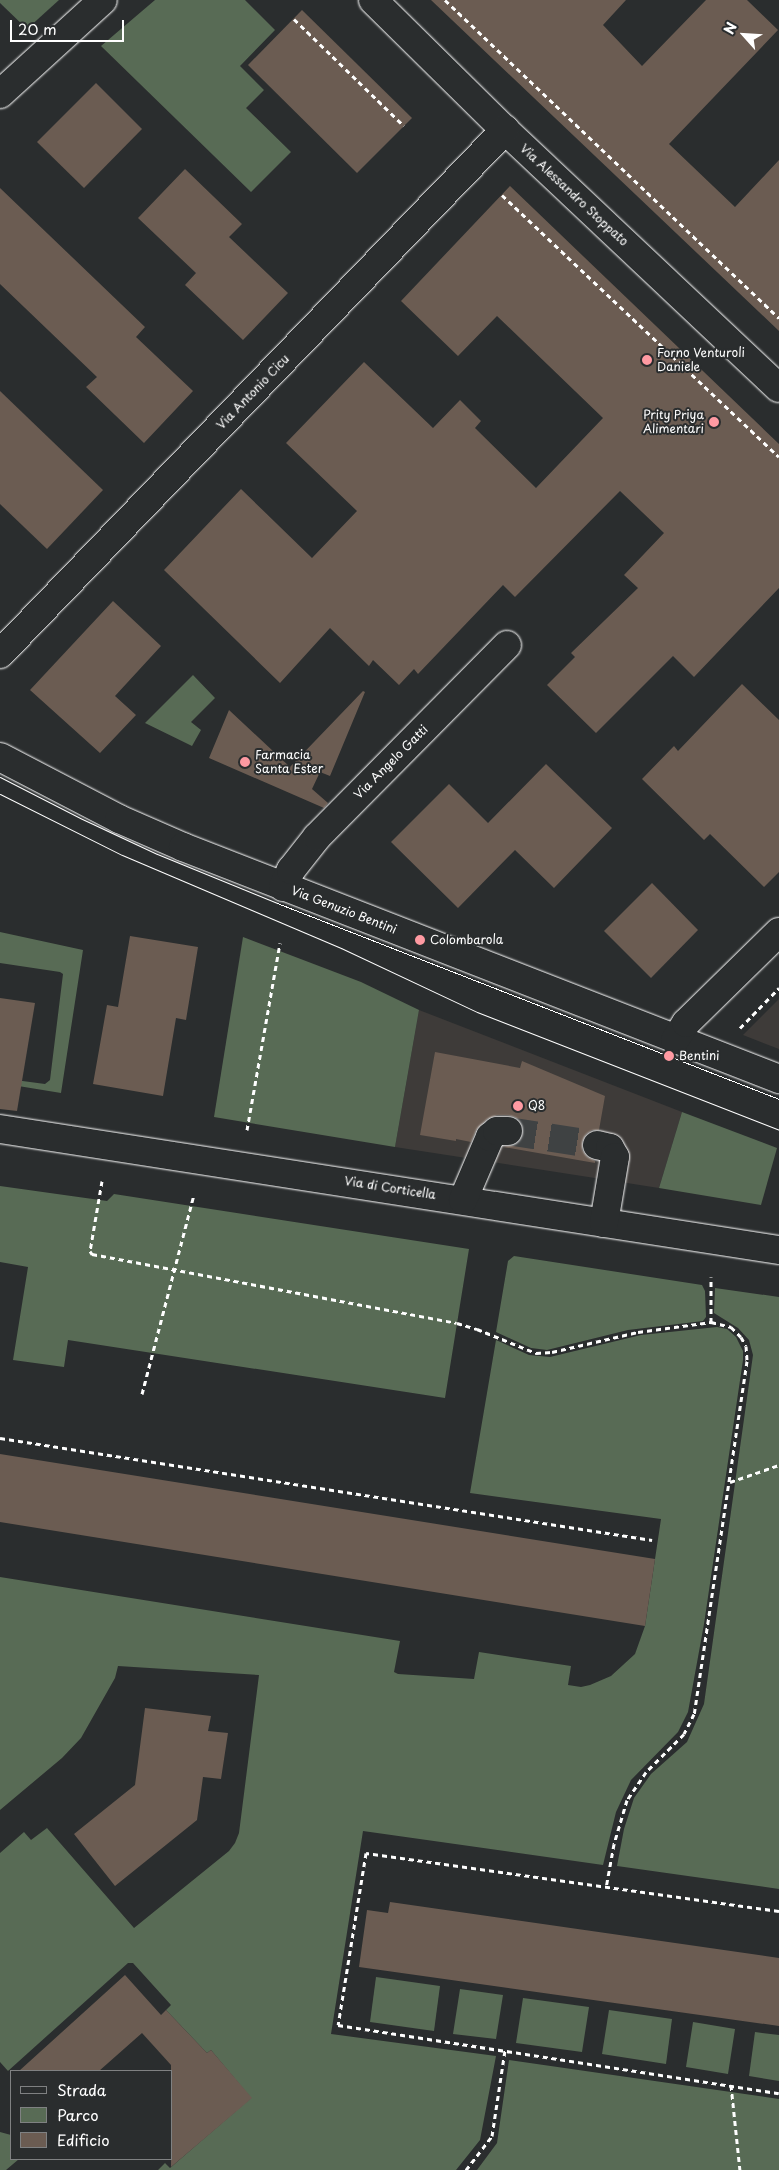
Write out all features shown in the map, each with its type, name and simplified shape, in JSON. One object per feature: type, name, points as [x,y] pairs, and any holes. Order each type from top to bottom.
[{"type":"street","points":[[0,94],[103,0]]},
{"type":"street","name":"Via Alessandro Stoppato","points":[[372,0],[505,130],[779,388]]},
{"type":"street","name":"Via Antonio Cicu","points":[[0,654],[505,130]]},
{"type":"street","name":"Via Angelo Gatti","points":[[283,887],[291,870],[317,837],[507,645]]},
{"type":"street","name":"Via Genuzio Bentini","points":[[0,757],[119,819],[283,887],[779,1079]]},
{"type":"street","points":[[675,1040],[686,1023],[779,932]]},
{"type":"street","name":"Via di Corticella","points":[[0,1129],[779,1250]]},
{"type":"street","points":[[464,1200],[490,1136],[497,1131],[508,1131]]},
{"type":"street","points":[[597,1145],[610,1148],[615,1157],[604,1222]]},
{"type":"path","points":[[445,0],[779,318]]},
{"type":"path","points":[[294,19],[404,126]]},
{"type":"path","points":[[502,195],[779,456]]},
{"type":"path","points":[[247,1130],[280,943]]},
{"type":"path","points":[[734,1034],[779,988]]},
{"type":"path","points":[[102,1181],[90,1251],[92,1254],[456,1323],[477,1329],[529,1351],[544,1354],[612,1337],[711,1322],[725,1324],[736,1331],[746,1346],[748,1354],[694,1714],[684,1734],[646,1772],[627,1800],[614,1844],[606,1888]]},
{"type":"path","points":[[142,1394],[194,1195]]},
{"type":"path","points":[[711,1278],[711,1322]]},
{"type":"path","points":[[0,1438],[652,1540]]},
{"type":"path","points":[[730,1482],[779,1466]]},
{"type":"path","points":[[779,1912],[366,1853],[338,2025],[779,2092]]},
{"type":"path","points":[[466,2170],[492,2136],[504,2050]]},
{"type":"path","points":[[731,2085],[740,2170]]},
{"type":"shaded area","points":[[779,999],[779,1049],[743,1035]]},
{"type":"shaded area","points":[[419,1010],[682,1112],[659,1188],[395,1147]]},
{"type":"green space","points":[[0,0],[59,0],[27,29],[0,3]]},
{"type":"green space","points":[[155,0],[245,0],[275,30],[240,66],[264,90],[246,108],[291,152],[251,192],[101,46]]},
{"type":"green space","points":[[193,675],[215,698],[191,722],[201,730],[192,746],[145,723]]},
{"type":"green space","points":[[0,932],[83,950],[61,1093],[0,1083],[0,1078],[45,1084],[50,1080],[63,974],[0,963]]},
{"type":"green space","points":[[243,937],[361,982],[419,1010],[395,1147],[214,1117]]},
{"type":"green space","points":[[682,1112],[777,1148],[761,1205],[659,1188]]},
{"type":"green space","points":[[0,1186],[107,1201],[114,1194],[469,1249],[445,1398],[68,1340],[64,1367],[13,1360],[28,1267],[0,1262]]},
{"type":"green space","points":[[514,1256],[702,1285],[705,1291],[706,1317],[703,1321],[628,1330],[547,1350],[531,1348],[496,1332],[508,1261]]},
{"type":"green space","points":[[715,1288],[779,1297],[779,1889],[617,1866],[624,1829],[634,1798],[651,1774],[687,1742],[704,1704],[753,1355],[749,1340],[738,1328],[714,1313]]},
{"type":"green space","points":[[717,1327],[727,1329],[736,1337],[743,1351],[743,1360],[704,1624],[688,1712],[678,1732],[631,1780],[616,1812],[603,1865],[363,1831],[331,2034],[496,2056],[480,2140],[456,2170],[158,2170],[165,2163],[170,2168],[251,2098],[211,2050],[207,2053],[166,2010],[171,2005],[133,1963],[128,1963],[8,2071],[0,2062],[0,1853],[24,1832],[31,1840],[47,1828],[134,1928],[229,1851],[235,1843],[239,1833],[259,1675],[118,1666],[115,1678],[81,1738],[62,1758],[0,1810],[0,1577],[400,1641],[394,1672],[398,1674],[474,1679],[479,1652],[571,1666],[568,1685],[581,1687],[590,1685],[611,1676],[635,1654],[645,1626],[661,1519],[470,1493],[496,1340],[529,1355],[550,1357],[641,1335]]},
{"type":"green space","points":[[376,1977],[440,1986],[434,2031],[370,2022]]},
{"type":"green space","points":[[460,1989],[503,1995],[496,2039],[453,2034]]},
{"type":"green space","points":[[523,1998],[589,2007],[582,2052],[516,2043]]},
{"type":"green space","points":[[609,2010],[672,2019],[666,2064],[602,2054]]},
{"type":"green space","points":[[693,2022],[735,2029],[728,2074],[686,2067]]},
{"type":"green space","points":[[755,2032],[779,2035],[779,2081],[749,2076]]},
{"type":"green space","points":[[509,2060],[779,2099],[779,2170],[477,2170],[497,2143]]},
{"type":"green space","points":[[0,2132],[10,2135],[10,2160],[18,2160],[6,2170],[0,2170]]},
{"type":"building","points":[[431,0],[626,0],[603,25],[642,66],[706,0],[747,0],[778,30],[669,144],[735,207],[779,160],[779,331]]},
{"type":"building","points":[[302,10],[412,118],[357,173],[248,65]]},
{"type":"building","points":[[96,83],[142,129],[84,188],[37,142]]},
{"type":"building","points":[[185,169],[242,224],[229,237],[288,293],[243,340],[185,285],[196,273],[138,218]]},
{"type":"building","points":[[510,186],[779,444],[779,588],[694,677],[673,656],[596,733],[547,685],[575,657],[571,653],[638,588],[624,575],[664,533],[620,491],[515,597],[503,585],[418,674],[414,669],[399,685],[373,660],[369,666],[330,628],[280,683],[164,570],[241,489],[312,558],[357,511],[286,443],[364,362],[433,428],[460,400],[481,421],[475,428],[536,488],[603,418],[497,316],[458,356],[401,301]]},
{"type":"building","points":[[0,188],[145,327],[136,337],[193,391],[144,443],[86,387],[97,377],[0,284]]},
{"type":"building","points":[[0,391],[103,490],[47,549],[0,504]]},
{"type":"building","points":[[113,601],[161,646],[115,696],[136,715],[100,753],[30,690]]},
{"type":"building","points":[[742,684],[779,720],[779,872],[764,887],[710,834],[704,840],[642,779],[674,746],[678,751]]},
{"type":"building","points":[[363,691],[365,692],[330,776],[320,772],[312,789],[328,803],[324,808],[209,758],[229,710],[290,767]]},
{"type":"building","points":[[546,764],[612,828],[554,888],[515,850],[458,908],[391,842],[449,784],[488,823]]},
{"type":"building","points":[[652,883],[698,930],[651,978],[604,931]]},
{"type":"building","points":[[130,936],[198,947],[186,1020],[176,1018],[163,1096],[93,1084],[107,1005],[118,1007]]},
{"type":"building","points":[[0,998],[35,1003],[17,1111],[0,1109]]},
{"type":"building","points":[[435,1052],[520,1068],[522,1061],[605,1096],[599,1130],[592,1130],[586,1134],[582,1142],[582,1150],[595,1163],[503,1147],[516,1144],[522,1138],[524,1131],[521,1123],[515,1117],[508,1115],[497,1115],[487,1119],[476,1130],[471,1142],[420,1135]]},
{"type":"building","points":[[0,1454],[655,1559],[645,1626],[0,1522]]},
{"type":"building","points":[[145,1708],[211,1716],[208,1731],[228,1733],[221,1779],[203,1777],[197,1820],[115,1886],[74,1834],[135,1785]]},
{"type":"building","points":[[390,1902],[779,1958],[779,2026],[359,1967],[367,1910],[388,1913]]},
{"type":"building","points":[[125,1975],[161,2015],[166,2010],[207,2053],[211,2050],[252,2098],[171,2167],[171,2065],[142,2033],[100,2070],[20,2070]]},
{"type":"tunnel","points":[[508,1131],[597,1145]]},
{"type":"tram line","points":[[0,777],[80,818],[157,854],[277,903],[779,1099]]},
{"type":"tram line","points":[[0,794],[122,855],[341,948],[477,1012],[779,1130]]},
{"type":"place","name":"Forno Venturoli Daniele","points":[[647,360]]},
{"type":"place","name":"Prity Priya Alimentari","points":[[714,422]]},
{"type":"place","name":"Farmacia Santa Ester","points":[[245,762]]},
{"type":"place","name":"Colombarola","points":[[420,940]]},
{"type":"place","name":"Bentini","points":[[669,1056]]},
{"type":"place","name":"Q8","points":[[518,1106]]}]
